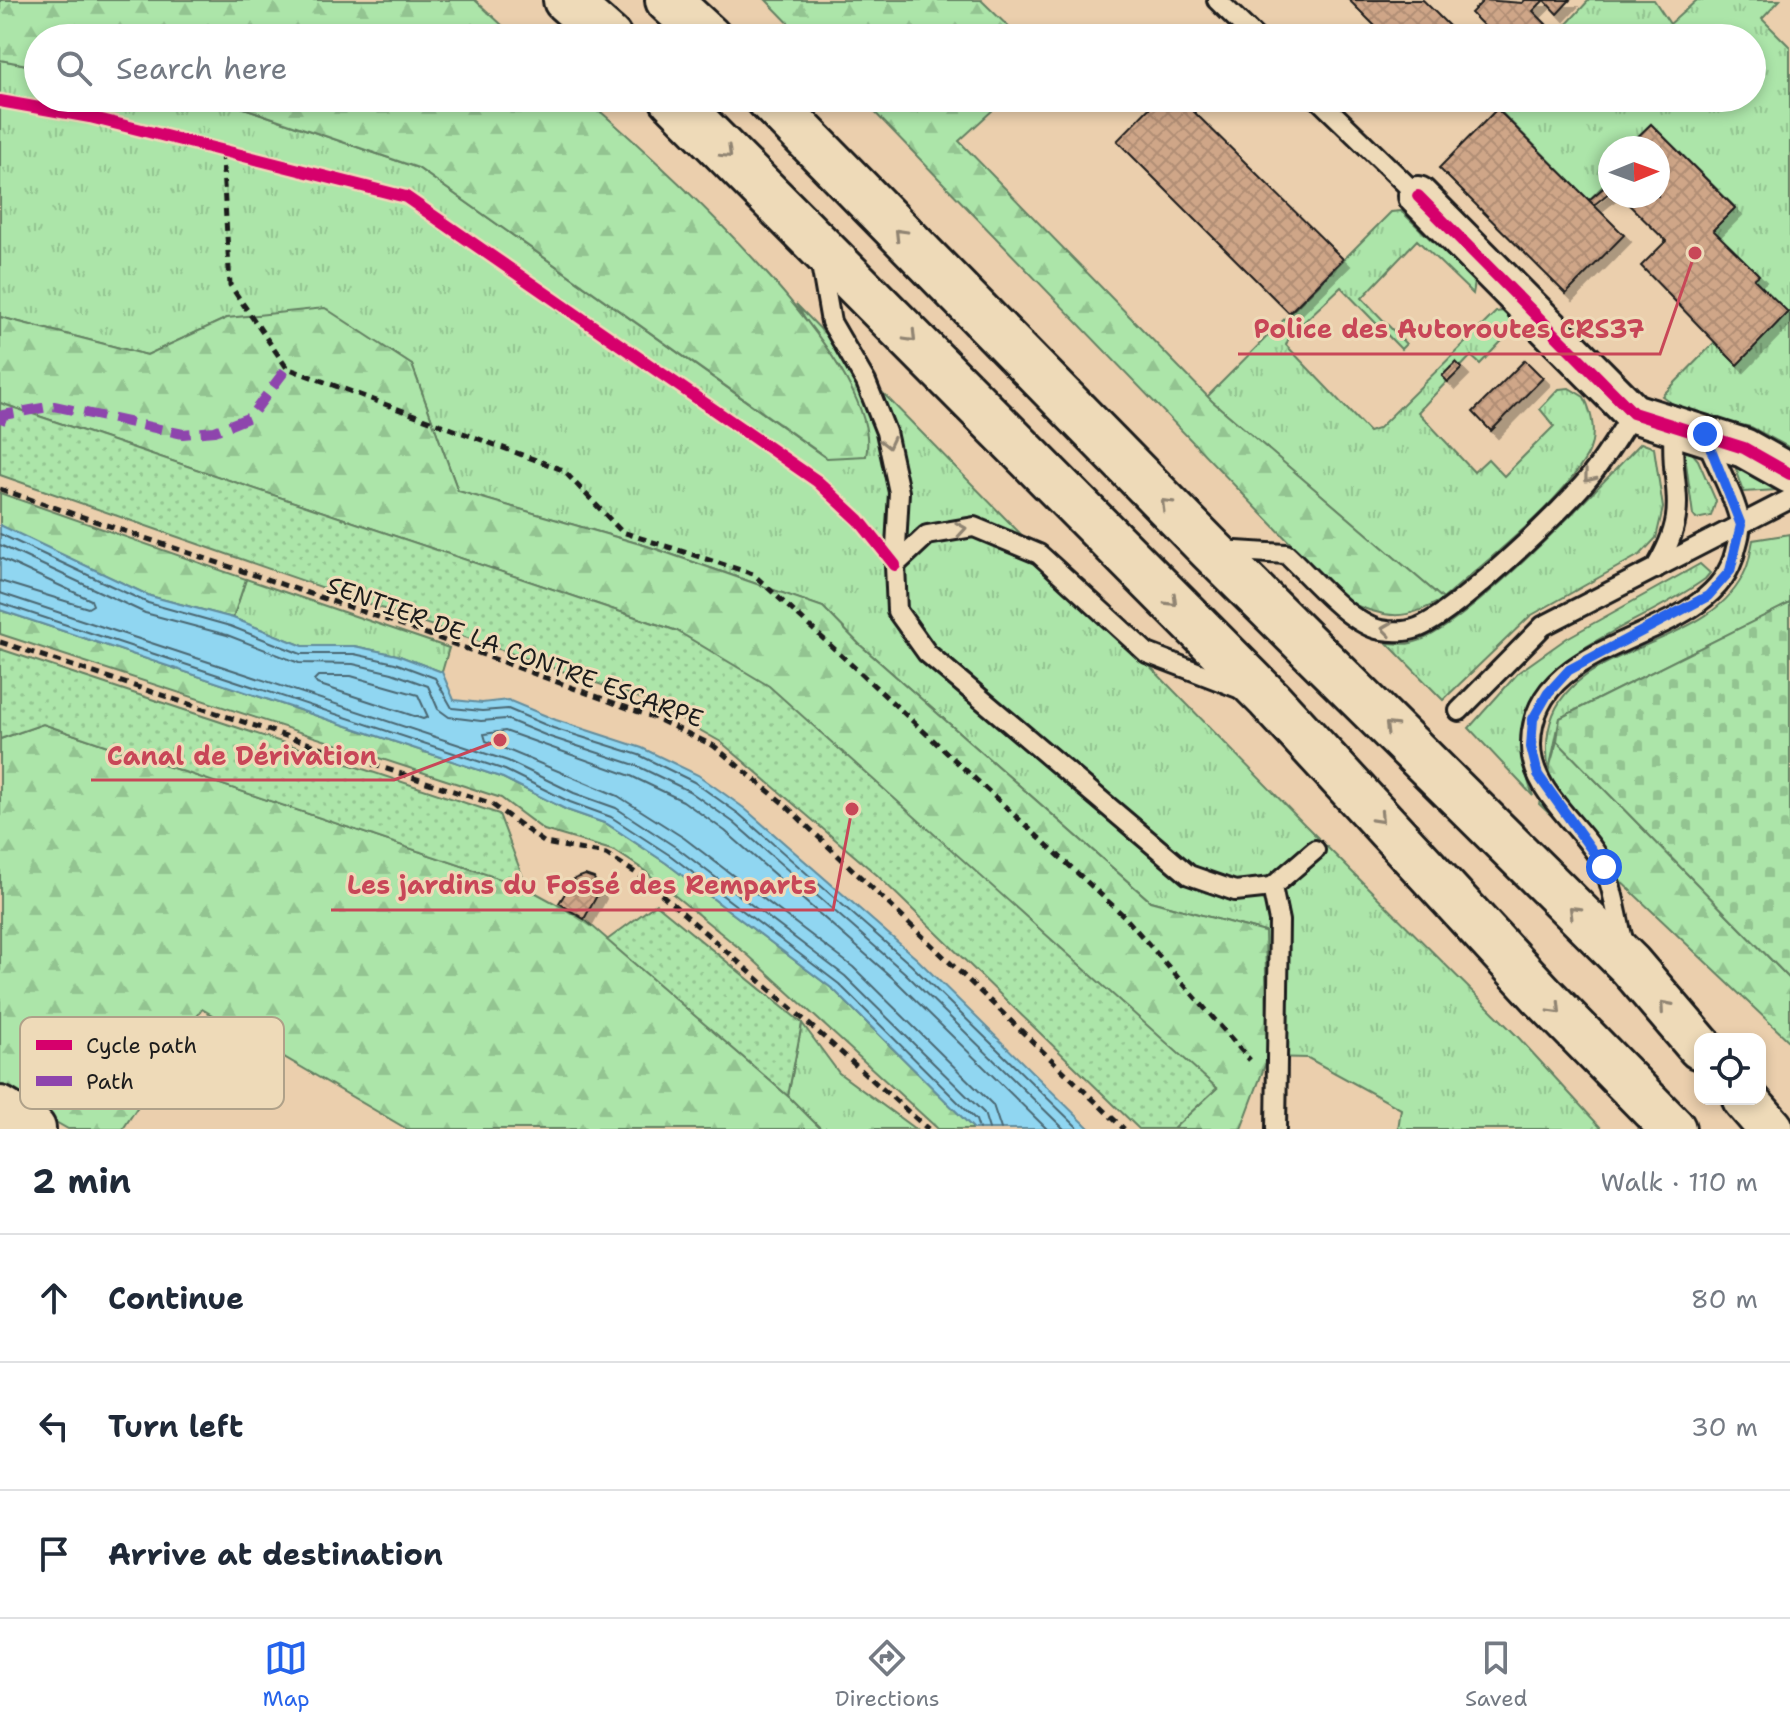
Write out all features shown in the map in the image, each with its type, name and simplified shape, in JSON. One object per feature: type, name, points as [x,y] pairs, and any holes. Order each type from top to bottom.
[{"type":"main road","points":[[566,0],[593,24]]},
{"type":"main road","points":[[686,112],[1269,699],[1542,995],[1673,1129]]},
{"type":"main road","points":[[782,112],[1211,550],[1630,965],[1694,1040]]},
{"type":"main road","points":[[1750,1105],[1771,1129]]},
{"type":"main road","points":[[0,1109],[33,1129]]},
{"type":"street","points":[[1418,196],[1633,413],[1744,448],[1790,474]]},
{"type":"lane","points":[[1217,0],[1242,24]]},
{"type":"lane","points":[[1331,112],[1418,196]]},
{"type":"lane","points":[[816,240],[831,322],[866,382],[886,432],[899,492],[895,565],[897,611],[927,653],[1189,875],[1235,891],[1272,887],[1315,850]]},
{"type":"lane","points":[[1211,550],[1286,554],[1354,618],[1377,629],[1400,631],[1417,628],[1475,586],[1564,507],[1592,474],[1633,413]]},
{"type":"lane","points":[[1630,965],[1604,867],[1538,775],[1531,747],[1533,719],[1548,693],[1569,670],[1708,596],[1730,571],[1741,525],[1689,431]]},
{"type":"lane","points":[[1655,569],[1670,543],[1678,515],[1689,431]]},
{"type":"lane","points":[[1459,711],[1543,626],[1790,499]]},
{"type":"lane","points":[[895,565],[927,535],[974,527],[1039,554],[1147,653],[1269,699]]},
{"type":"lane","points":[[1272,887],[1279,921],[1276,1129]]},
{"type":"path","points":[[222,153],[230,285],[287,368],[563,470],[622,532],[753,574],[1124,916],[1277,1092]]},
{"type":"path","points":[[0,642],[490,803],[545,843],[606,854],[642,877],[928,1129]]},
{"type":"green space","points":[[0,0],[475,0],[501,24],[24,24],[24,64],[0,60]]},
{"type":"green space","points":[[766,0],[981,0],[1006,24],[789,24]]},
{"type":"green space","points":[[1589,0],[1654,0],[1670,24],[1567,24]]},
{"type":"green space","points":[[1697,0],[1780,0],[1762,19],[1790,47],[1790,448],[1751,427],[1685,413],[1662,396],[1714,343],[1737,364],[1787,313],[1754,279],[1758,274],[1713,230],[1735,207],[1670,143],[1670,136],[1663,136],[1651,124],[1638,136],[1598,136],[1598,191],[1589,200],[1501,112],[1766,112],[1766,24],[1670,24]]},
{"type":"green space","points":[[0,60],[24,64],[24,112],[256,112],[418,168],[826,458],[853,394],[796,304],[1305,825],[1518,1037],[1602,1129],[1398,1129],[1401,1109],[1308,1058],[1268,1057],[1265,932],[1150,901],[859,644],[823,607],[647,546],[458,491],[412,365],[227,318],[147,355],[0,317]]},
{"type":"green space","points":[[256,112],[601,112],[709,213],[804,318],[840,369],[863,417],[866,456],[827,458],[418,168]]},
{"type":"green space","points":[[874,112],[991,112],[959,141],[1212,401],[1443,599],[1417,611],[1396,615],[1374,612],[1347,602]]},
{"type":"green space","points":[[1401,211],[1475,282],[1473,294],[1417,240],[1362,298],[1406,344],[1401,349],[1341,287],[1290,335],[1286,345],[1369,432],[1378,429],[1496,312],[1504,311],[1513,320],[1513,329],[1480,364],[1471,356],[1418,412],[1474,472],[1488,459],[1504,476],[1554,426],[1540,409],[1559,389],[1569,388],[1584,397],[1593,426],[1587,456],[1559,494],[1521,532],[1443,599],[1207,397],[1391,212]]},
{"type":"green space","points":[[325,308],[412,365],[458,491],[647,546],[823,607],[859,644],[1150,901],[1265,932],[1268,1057],[1241,1129],[1173,1129],[1217,1088],[677,631],[0,403],[0,317],[147,355],[227,318]]},
{"type":"green space","points":[[0,403],[677,631],[769,686],[1217,1088],[1173,1129],[1139,1129],[877,875],[721,742],[648,701],[0,475]]},
{"type":"green space","points":[[1641,443],[1654,448],[1663,508],[1656,538],[1641,554],[1530,616],[1443,700],[1387,643],[1411,643],[1434,634],[1462,614],[1530,555]]},
{"type":"green space","points":[[1684,448],[1689,449],[1698,460],[1716,501],[1711,516],[1696,519],[1693,515]]},
{"type":"green space","points":[[1733,460],[1777,483],[1777,490],[1744,492]]},
{"type":"green space","points":[[0,493],[246,579],[233,618],[150,596],[0,526]]},
{"type":"green space","points":[[1790,534],[1790,603],[1560,718],[1549,771],[1549,727],[1564,695],[1591,672],[1696,622],[1726,599],[1746,569],[1753,540]]},
{"type":"green space","points":[[1700,564],[1710,573],[1705,579],[1568,659],[1543,683],[1527,713],[1523,750],[1533,796],[1469,728],[1519,672],[1567,638]]},
{"type":"green space","points":[[246,579],[449,648],[442,672],[397,655],[354,646],[303,646],[233,618]]},
{"type":"green space","points":[[1790,603],[1790,979],[1557,741],[1560,718]]},
{"type":"green space","points":[[0,610],[503,778],[567,810],[607,824],[666,863],[834,990],[974,1129],[938,1129],[749,956],[641,868],[615,851],[544,830],[501,798],[0,634]]},
{"type":"green space","points":[[0,649],[499,814],[527,888],[43,724],[0,739]]},
{"type":"green space","points":[[43,724],[527,888],[584,919],[788,1096],[821,1129],[407,1129],[284,1057],[284,1017],[216,1017],[202,1009],[197,1017],[20,1017],[20,1101],[0,1090],[0,739]]},
{"type":"green space","points":[[1557,741],[1790,979],[1790,1042],[1539,804]]},
{"type":"green space","points":[[656,904],[802,1023],[788,1096],[607,940]]},
{"type":"green space","points":[[802,1023],[839,1073],[915,1129],[821,1129],[788,1096]]},
{"type":"green space","points":[[33,1109],[136,1109],[123,1129],[68,1129]]},
{"type":"water","points":[[0,525],[150,596],[233,618],[303,646],[354,646],[397,655],[442,672],[454,700],[482,703],[508,700],[556,720],[642,748],[698,775],[744,808],[917,959],[1090,1129],[974,1129],[834,990],[666,863],[607,824],[567,810],[503,778],[0,610]]},
{"type":"building","points":[[1349,0],[1423,0],[1447,24],[1373,24]]},
{"type":"building","points":[[1484,0],[1522,3],[1525,0],[1544,0],[1533,11],[1546,24],[1482,24],[1471,13]]},
{"type":"building","points":[[1544,0],[1570,0],[1557,14]]},
{"type":"building","points":[[1145,112],[1194,112],[1343,259],[1289,313],[1117,141]]},
{"type":"building","points":[[1494,112],[1500,112],[1624,235],[1566,294],[1439,168]]},
{"type":"building","points":[[1651,124],[1663,136],[1638,136]]},
{"type":"building","points":[[1670,143],[1735,208],[1713,230],[1759,275],[1754,279],[1788,312],[1737,365],[1641,266],[1666,241],[1632,208],[1670,208]]},
{"type":"building","points":[[1598,192],[1598,202],[1594,205],[1589,200]]},
{"type":"building","points":[[1525,360],[1543,378],[1491,431],[1473,412]]},
{"type":"building","points":[[1456,362],[1462,368],[1448,382],[1442,376]]},
{"type":"building","points":[[585,875],[594,878],[599,892],[584,919],[559,903],[574,879]]},
{"type":"marked path","points":[[0,423],[3,415],[54,406],[183,434],[215,431],[250,417],[287,368]]},
{"type":"cycle path","points":[[0,101],[24,105]]},
{"type":"cycle path","points":[[62,112],[406,197],[817,481],[859,520],[895,565]]},
{"type":"cycle path","points":[[1418,196],[1633,413],[1744,448],[1790,474]]},
{"type":"place","name":"Police des Autoroutes CRS37","points":[[1695,253]]},
{"type":"place","name":"Canal de Dérivation","points":[[500,740]]},
{"type":"place","name":"Les jardins du Fossé des Remparts","points":[[852,809]]},
{"type":"route","points":[[1604,867],[1538,775],[1531,747],[1533,719],[1548,693],[1569,670],[1708,596],[1730,571],[1741,525],[1705,434]]}]
